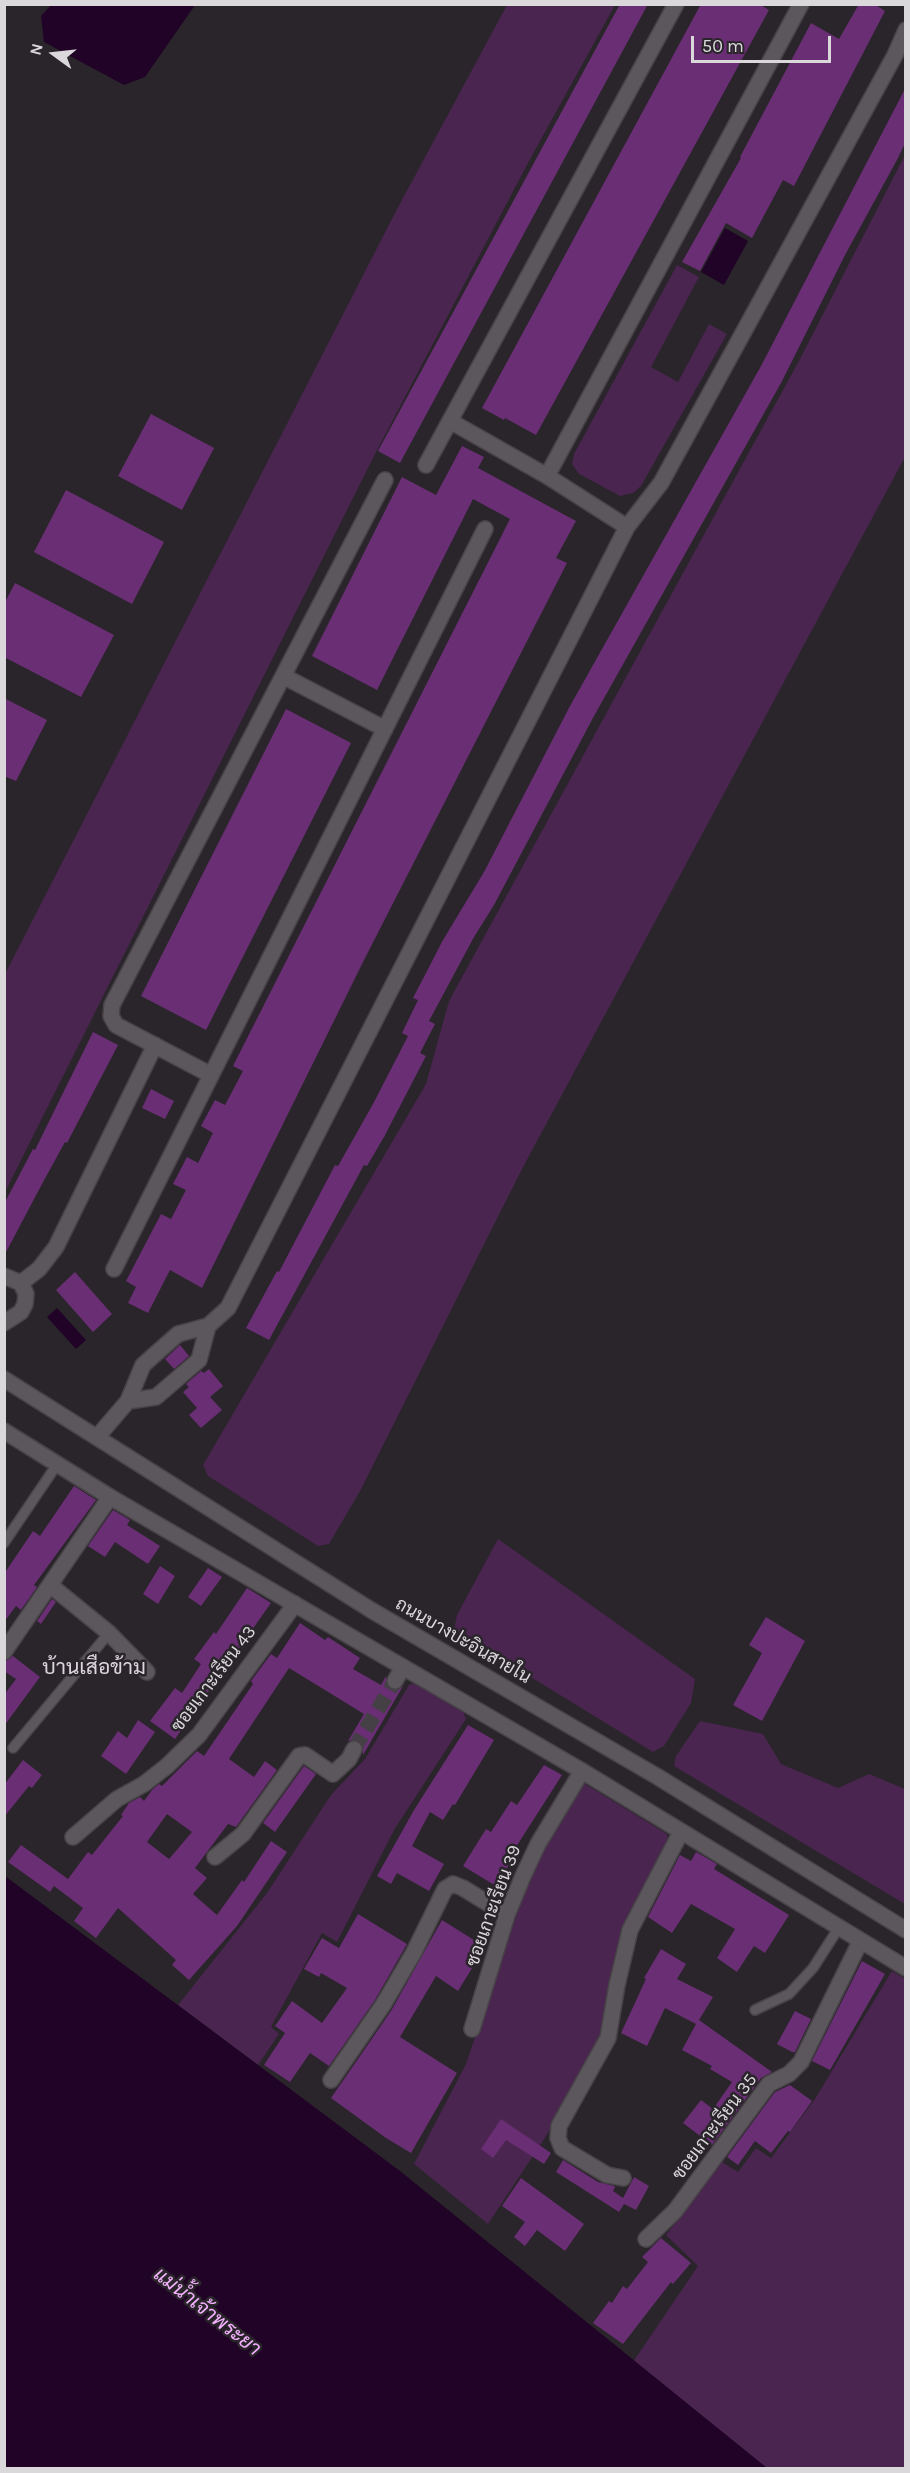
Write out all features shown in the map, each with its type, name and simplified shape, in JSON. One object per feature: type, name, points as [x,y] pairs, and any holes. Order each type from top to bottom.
[{"type":"street","points":[[426,465],[676,4]]},
{"type":"street","points":[[547,476],[801,4]]},
{"type":"street","points":[[99,1436],[128,1401],[143,1365],[178,1334],[208,1326],[228,1308],[627,527],[661,483],[895,55],[906,30]]},
{"type":"street","points":[[450,421],[547,476],[627,527]]},
{"type":"street","points":[[211,1075],[116,1025],[111,1016],[112,1005],[385,480]]},
{"type":"street","points":[[114,1269],[485,529]]},
{"type":"street","points":[[282,676],[385,729]]},
{"type":"street","points":[[21,1283],[39,1269],[56,1247],[154,1045]]},
{"type":"street","points":[[4,1275],[21,1283],[26,1294],[21,1312],[4,1323]]},
{"type":"street","points":[[128,1401],[156,1397],[199,1360],[208,1326]]},
{"type":"street","name":"ถนนบางปะอินสายใน","points":[[4,1379],[99,1436],[230,1523],[361,1603],[658,1777],[906,1930]]},
{"type":"street","points":[[4,1431],[110,1497],[582,1771],[838,1929],[906,1968]]},
{"type":"street","points":[[4,1652],[110,1497]]},
{"type":"street","points":[[50,1585],[109,1633],[147,1672]]},
{"type":"street","name":"ซอยเกาะเรียน 43","points":[[74,1837],[117,1799],[144,1784],[167,1766],[199,1735],[295,1604]]},
{"type":"street","points":[[395,1681],[403,1667]]},
{"type":"street","points":[[215,1857],[243,1834],[299,1756],[305,1755],[333,1774],[349,1759],[354,1749]]},
{"type":"street","name":"ซอยเกาะเรียน 39","points":[[472,2030],[507,1915],[538,1844],[582,1771]]},
{"type":"street","points":[[623,2178],[607,2175],[562,2148],[558,2138],[559,2126],[608,2038],[630,1930],[681,1832]]},
{"type":"street","points":[[331,2080],[383,2006],[414,1952],[445,1889],[453,1884],[463,1888],[507,1915]]},
{"type":"street","name":"ซอยเกาะเรียน 35","points":[[646,2239],[675,2211],[769,2084],[789,2074],[801,2062],[860,1942]]},
{"type":"lane","points":[[4,1543],[58,1463]]},
{"type":"lane","points":[[13,1748],[109,1633]]},
{"type":"lane","points":[[755,2010],[789,1994],[813,1968],[838,1929]]},
{"type":"shaded area","points":[[507,5],[615,5],[529,161],[374,456],[5,1192],[5,974],[396,211]]},
{"type":"shaded area","points":[[905,155],[905,457],[522,1169],[360,1491],[329,1544],[318,1546],[208,1476],[203,1465],[426,1084],[449,1001],[800,359]]},
{"type":"shaded area","points":[[677,265],[699,277],[651,367],[678,382],[709,324],[727,334],[641,486],[633,493],[620,496],[579,474],[572,464],[574,454]]},
{"type":"shaded area","points":[[498,1539],[695,1679],[691,1703],[664,1746],[653,1752],[454,1630],[457,1615]]},
{"type":"shaded area","points":[[415,1683],[463,1712],[466,1719],[394,1830],[337,1942],[322,1933],[271,2027],[279,2034],[258,2065],[178,2005],[267,1893],[331,1795],[365,1759],[409,1685]]},
{"type":"shaded area","points":[[700,1721],[763,1734],[781,1764],[838,1788],[869,1774],[905,1789],[905,1904],[674,1766],[676,1756]]},
{"type":"shaded area","points":[[577,1784],[585,1784],[667,1834],[668,1841],[627,1922],[603,2032],[552,2127],[488,2224],[414,2164],[466,2064],[537,1855]]},
{"type":"shaded area","points":[[892,1971],[905,1979],[905,2468],[767,2468],[633,2362],[698,2266],[666,2235],[722,2162],[738,2172],[756,2148],[771,2158],[815,2099]]},
{"type":"water","points":[[51,5],[195,5],[145,77],[124,85],[44,42],[41,16]]},
{"type":"water","points":[[725,228],[748,241],[724,285],[701,272]]},
{"type":"water","points":[[57,1308],[86,1340],[76,1349],[47,1317]]},
{"type":"water","name":"แม่น้ำเจ้าพระยา","points":[[5,1876],[400,2171],[767,2468],[5,2468]]},
{"type":"building","points":[[620,4],[648,4],[400,463],[378,451]]},
{"type":"building","points":[[701,4],[759,4],[769,10],[536,435],[482,408]]},
{"type":"building","points":[[859,4],[874,4],[885,11],[794,186],[783,180],[752,238],[726,223],[700,271],[682,262],[741,158],[811,23],[839,39]]},
{"type":"building","points":[[906,87],[906,141],[898,158],[845,255],[781,383],[594,716],[494,905],[474,937],[429,1021],[435,1024],[420,1053],[426,1056],[384,1137],[367,1166],[364,1165],[269,1340],[246,1328],[277,1271],[279,1272],[335,1165],[338,1166],[373,1104],[408,1036],[402,1033],[418,1000],[413,998],[443,940],[484,872],[570,706],[761,366]]},
{"type":"building","points":[[151,414],[214,448],[182,510],[118,476]]},
{"type":"building","points":[[462,446],[484,457],[478,468],[576,521],[556,558],[567,563],[364,960],[202,1288],[170,1270],[148,1313],[128,1303],[136,1287],[126,1281],[161,1214],[171,1219],[186,1190],[173,1184],[187,1157],[198,1163],[213,1133],[201,1126],[215,1100],[225,1105],[243,1071],[233,1066],[510,519],[473,499],[377,690],[312,656],[402,477],[436,495]]},
{"type":"building","points":[[66,490],[164,542],[132,604],[34,552]]},
{"type":"building","points":[[15,583],[114,635],[81,697],[4,657],[4,604]]},
{"type":"building","points":[[4,698],[47,720],[16,781],[4,776]]},
{"type":"building","points":[[286,709],[351,743],[206,1030],[141,996]]},
{"type":"building","points":[[93,1032],[118,1045],[4,1256],[4,1204],[33,1149],[35,1150]]},
{"type":"building","points":[[151,1089],[174,1101],[165,1119],[142,1108]]},
{"type":"building","points":[[75,1272],[112,1314],[93,1332],[56,1290]]},
{"type":"building","points":[[180,1345],[189,1356],[174,1369],[165,1359]]},
{"type":"building","points":[[209,1369],[223,1386],[210,1397],[222,1410],[201,1428],[189,1415],[197,1408],[183,1392],[189,1387],[186,1384],[201,1371],[204,1373]]},
{"type":"building","points":[[74,1486],[96,1500],[34,1585],[37,1587],[21,1610],[16,1606],[4,1622],[4,1574],[33,1531],[40,1536]]},
{"type":"building","points":[[113,1510],[130,1520],[127,1525],[160,1546],[148,1564],[115,1542],[105,1557],[88,1546]]},
{"type":"building","points":[[160,1566],[175,1576],[158,1604],[143,1594]]},
{"type":"building","points":[[208,1568],[222,1577],[201,1606],[188,1597]]},
{"type":"building","points":[[247,1588],[271,1603],[175,1739],[150,1721],[175,1688],[182,1693],[201,1664],[194,1659],[214,1632],[216,1634]]},
{"type":"building","points":[[52,1599],[56,1602],[41,1624],[37,1621]]},
{"type":"building","points":[[766,1617],[805,1641],[762,1721],[733,1705],[762,1653],[749,1645]]},
{"type":"building","points":[[300,1623],[325,1640],[328,1637],[360,1658],[353,1669],[381,1685],[386,1676],[386,1685],[391,1690],[396,1691],[403,1686],[363,1755],[362,1743],[354,1739],[348,1741],[364,1714],[289,1668],[229,1759],[254,1777],[265,1761],[277,1770],[236,1827],[228,1824],[195,1868],[207,1878],[193,1894],[217,1915],[242,1880],[244,1882],[271,1841],[287,1852],[237,1926],[189,1980],[172,1965],[176,1960],[118,1908],[96,1938],[74,1921],[83,1908],[54,1886],[50,1892],[8,1862],[21,1845],[68,1879],[88,1852],[92,1855],[123,1816],[121,1815],[129,1803],[140,1797],[144,1801],[152,1790],[159,1784],[162,1786],[197,1751],[204,1756],[253,1684],[251,1681],[271,1654],[277,1658]],"holes":[[[167,1814],[192,1832],[169,1859],[147,1842]]]},
{"type":"building","points":[[13,1656],[40,1677],[4,1726],[4,1695],[16,1679],[4,1671],[4,1662]]},
{"type":"building","points":[[138,1720],[155,1732],[126,1774],[101,1756],[118,1731],[127,1738]]},
{"type":"building","points":[[468,1725],[494,1740],[455,1805],[453,1804],[443,1820],[430,1812],[412,1846],[444,1864],[429,1891],[397,1873],[391,1884],[377,1876],[414,1810]]},
{"type":"building","points":[[23,1760],[42,1775],[32,1788],[29,1786],[4,1817],[4,1785]]},
{"type":"building","points":[[544,1765],[562,1775],[516,1847],[519,1849],[496,1886],[463,1866],[486,1829],[491,1832],[511,1801],[517,1805]]},
{"type":"building","points":[[304,1766],[316,1774],[275,1832],[263,1823]]},
{"type":"building","points":[[696,1852],[717,1864],[714,1869],[789,1915],[765,1953],[754,1946],[737,1972],[717,1958],[735,1929],[691,1904],[672,1933],[648,1917],[680,1855],[691,1861]]},
{"type":"building","points":[[358,1914],[407,1944],[375,2000],[329,2066],[310,2053],[290,2082],[264,2065],[285,2033],[275,2026],[292,2001],[322,2023],[347,1988],[321,1973],[319,1977],[304,1969],[322,1938],[339,1948]]},
{"type":"building","points":[[442,1920],[485,1947],[458,1991],[436,1976],[400,2037],[457,2073],[411,2153],[386,2138],[331,2098],[391,2011]]},
{"type":"building","points":[[661,1949],[686,1964],[677,1979],[713,1997],[699,2020],[772,2072],[761,2078],[712,2145],[683,2123],[701,2100],[713,2109],[732,2082],[710,2069],[712,2066],[682,2050],[696,2024],[665,2008],[647,2046],[621,2033],[646,1979],[644,1978]]},
{"type":"building","points":[[862,1961],[885,1974],[830,2070],[812,2061]]},
{"type":"building","points":[[795,2011],[811,2019],[795,2052],[792,2052],[777,2044]]},
{"type":"building","points":[[790,2085],[812,2101],[790,2132],[788,2131],[771,2153],[755,2141],[738,2165],[727,2157],[775,2092]]},
{"type":"building","points":[[501,2119],[551,2153],[544,2164],[506,2140],[493,2158],[481,2149]]},
{"type":"building","points":[[563,2160],[598,2182],[614,2186],[613,2191],[623,2198],[634,2177],[649,2186],[636,2210],[624,2204],[619,2212],[556,2172]]},
{"type":"building","points":[[521,2178],[584,2224],[565,2251],[537,2230],[525,2246],[514,2237],[525,2222],[502,2206]]},
{"type":"building","points":[[661,2238],[691,2263],[673,2284],[671,2282],[623,2344],[593,2323],[609,2301],[612,2303],[623,2286],[627,2289],[648,2262],[642,2257]]},
{"type":"tunnel","points":[[354,1749],[395,1681]]},
{"type":"district","name":"บ้านเสือข้าม","points":[[94,1668]]}]
